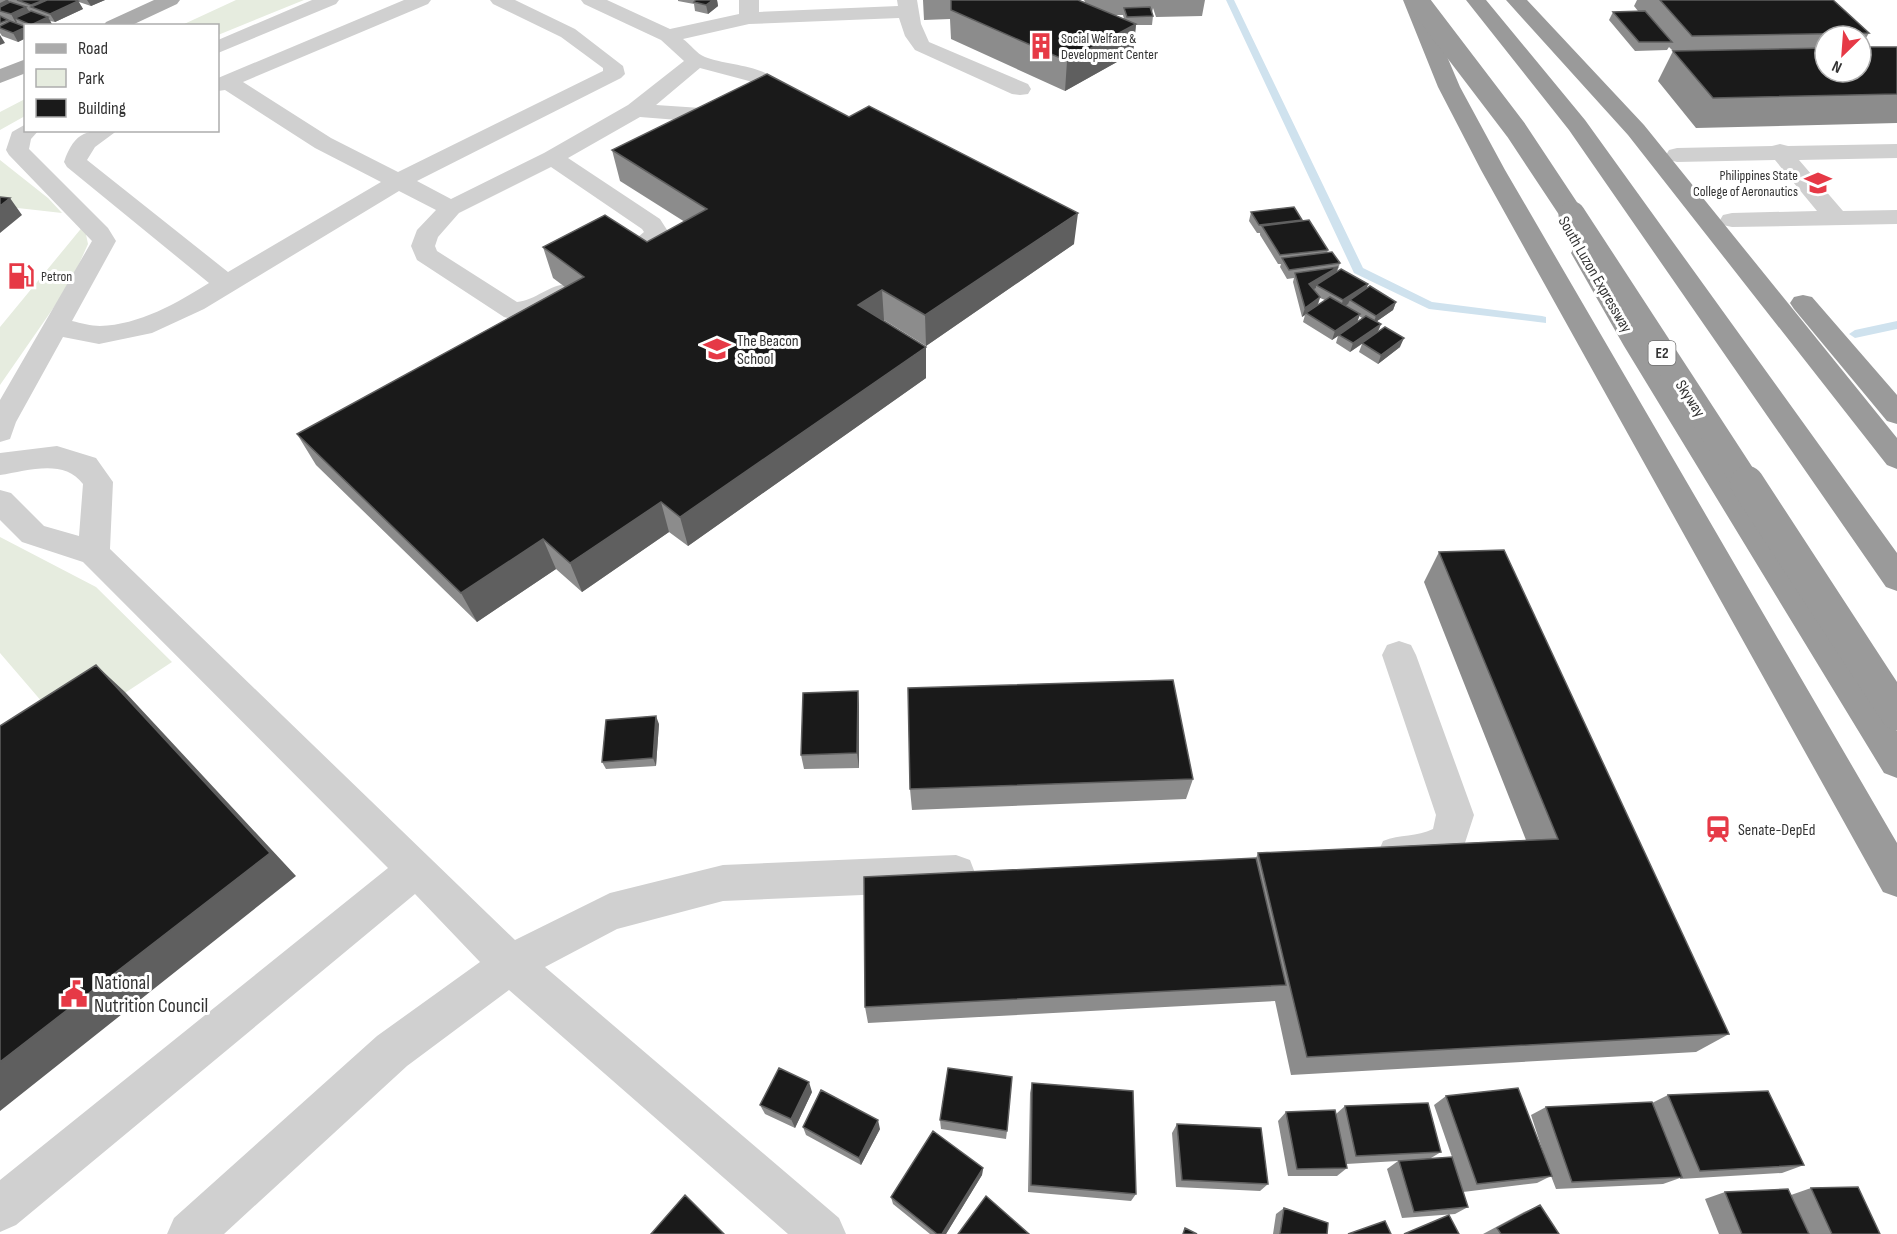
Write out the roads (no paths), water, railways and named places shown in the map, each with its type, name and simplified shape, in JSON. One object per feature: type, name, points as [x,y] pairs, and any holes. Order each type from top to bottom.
[{"type":"highway","name":"Skyway","points":[[1415,0],[1516,130],[1897,713]]},
{"type":"highway","points":[[1415,0],[1449,87],[1493,170],[1897,879]]},
{"type":"highway","name":"South Luzon Expressway","points":[[1429,0],[1509,126],[1650,366],[1897,762]]},
{"type":"highway","points":[[1476,0],[1577,125],[1897,578]]},
{"type":"highway","points":[[1501,0],[1675,246],[1733,319],[1897,544]]},
{"type":"highway","points":[[1516,0],[1636,130],[1897,458]]},
{"type":"highway","points":[[1541,0],[1677,155],[1897,414]]},
{"type":"main road","points":[[117,24],[170,0]]},
{"type":"main road","points":[[0,77],[24,66]]},
{"type":"lane","points":[[219,47],[329,0]]},
{"type":"lane","points":[[222,83],[421,0]]},
{"type":"lane","points":[[55,327],[99,335],[142,327],[195,303],[397,182],[614,74],[614,66],[568,33],[500,0]]},
{"type":"lane","points":[[591,0],[668,36],[696,61],[756,77],[766,82],[764,90],[739,112],[716,116],[636,110]]},
{"type":"lane","points":[[668,36],[749,9],[907,6],[916,38],[922,46],[1020,89]]},
{"type":"lane","points":[[568,289],[534,309],[513,311],[426,255],[423,246],[426,235],[451,208],[552,158],[636,110],[696,61]]},
{"type":"lane","points":[[222,83],[323,144],[451,208]]},
{"type":"lane","points":[[0,432],[2,422],[104,241],[99,233],[17,150],[20,137],[26,132]]},
{"type":"lane","points":[[103,132],[78,149],[75,162],[226,284]]},
{"type":"lane","points":[[1677,155],[1897,151]]},
{"type":"lane","points":[[1780,152],[1835,217]]},
{"type":"lane","points":[[552,158],[651,224],[657,233],[650,241],[627,255]]},
{"type":"lane","points":[[1732,220],[1897,217]]},
{"type":"lane","points":[[0,464],[57,457],[86,466],[98,482],[94,553]]},
{"type":"lane","points":[[0,501],[33,534],[94,553],[510,964],[823,1234]]},
{"type":"lane","points":[[1364,855],[1424,852],[1449,840],[1455,815],[1399,655]]},
{"type":"lane","points":[[0,1209],[416,869]]},
{"type":"lane","points":[[190,1234],[392,1051],[510,964],[610,912],[723,883],[985,872]]},
{"type":"waterway","points":[[1230,0],[1358,270],[1429,305],[1542,320]]},
{"type":"waterway","points":[[1855,334],[1897,325]]},
{"type":"place","name":"Social Welfare & Development Center","points":[[1041,46]]},
{"type":"place","name":"Philippines State College of Aeronautics","points":[[1818,183]]},
{"type":"place","name":"Petron","points":[[21,276]]},
{"type":"place","name":"The Beacon School","points":[[717,349]]},
{"type":"place","name":"Senate-DepEd","points":[[1718,829]]},
{"type":"place","name":"National Nutrition Council","points":[[74,994]]}]
